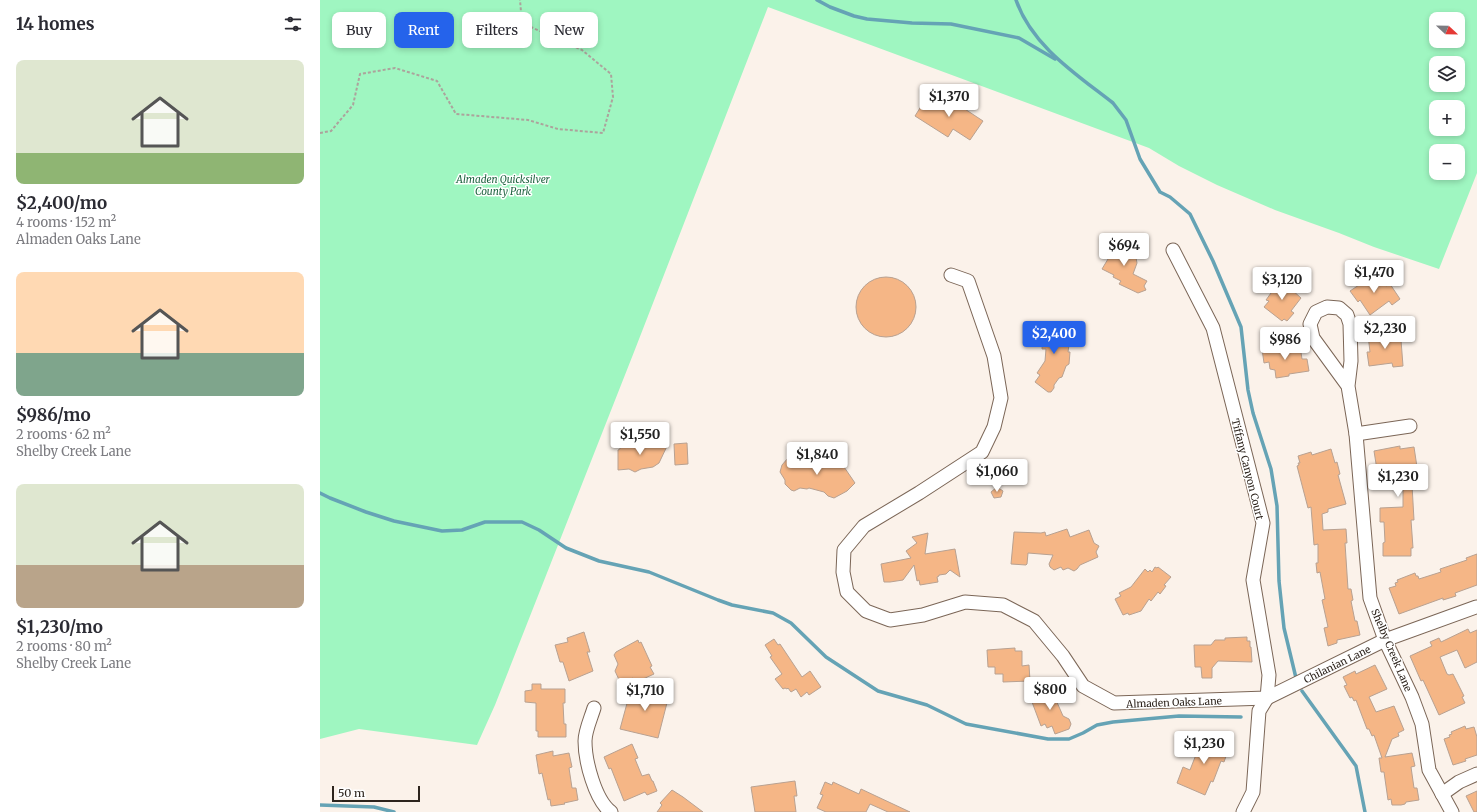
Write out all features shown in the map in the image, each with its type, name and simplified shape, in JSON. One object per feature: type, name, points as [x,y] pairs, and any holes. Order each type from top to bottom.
[{"type":"street","name":"Tiffany Canyon Court","points":[[1173,250],[1213,328],[1263,523],[1253,580],[1269,675],[1267,698]]},
{"type":"street","name":"Almaden Oaks Lane","points":[[952,275],[968,281],[994,356],[1001,398],[994,427],[982,452],[919,493],[864,526],[844,550],[843,572],[847,592],[866,611],[890,620],[923,615],[965,602],[1003,605],[1034,621],[1063,656],[1083,686],[1114,703],[1267,698]]},
{"type":"street","name":"Shelby Creek Lane","points":[[1348,386],[1313,338],[1310,324],[1316,312],[1327,307],[1338,308],[1347,315],[1350,324],[1351,361],[1348,386],[1356,434],[1370,598],[1385,640],[1422,724],[1429,770],[1452,812]]},
{"type":"street","points":[[1356,434],[1410,426]]},
{"type":"street","name":"Chilanian Lane","points":[[1267,698],[1385,640],[1476,607]]},
{"type":"street","points":[[1244,812],[1253,792],[1259,711],[1267,698]]},
{"type":"street","points":[[594,708],[585,741],[591,780],[604,808],[611,812]]},
{"type":"street","points":[[1442,794],[1459,782],[1477,774]]},
{"type":"path","points":[[320,133],[331,131],[353,105],[360,74],[394,68],[437,81],[456,114],[528,120],[558,129],[603,133],[613,97],[611,74],[582,50],[522,23],[520,0]]},
{"type":"green space","name":"Almaden Quicksilver County Park","points":[[320,0],[1477,0],[1477,173],[1439,269],[1374,247],[1275,210],[1217,185],[1179,166],[1149,148],[768,7],[495,705],[477,745],[359,729],[320,739]]},
{"type":"building","points":[[942,94],[983,121],[970,140],[953,129],[948,137],[915,116],[925,100],[933,106]]},
{"type":"building","points":[[1117,241],[1134,247],[1137,263],[1133,274],[1147,281],[1144,286],[1146,290],[1138,293],[1119,284],[1121,281],[1113,277],[1114,275],[1102,269],[1108,259],[1107,252],[1111,247],[1113,249]]},
{"type":"building","points":[[1372,275],[1376,280],[1382,280],[1386,286],[1390,284],[1400,299],[1392,305],[1389,301],[1370,315],[1360,300],[1358,302],[1350,291]]},
{"type":"building","points":[[886,277],[903,282],[911,290],[916,307],[911,324],[903,332],[886,337],[869,332],[861,324],[856,307],[861,290],[869,282]]},
{"type":"building","points":[[1281,280],[1301,298],[1291,311],[1294,313],[1287,321],[1284,319],[1282,321],[1264,307],[1269,301],[1266,300],[1271,293],[1269,291],[1275,283],[1277,285]]},
{"type":"building","points":[[1044,322],[1065,324],[1064,331],[1071,331],[1068,352],[1070,352],[1069,364],[1066,366],[1062,377],[1059,378],[1051,392],[1048,392],[1035,382],[1040,375],[1037,373],[1045,361],[1046,349],[1042,349]]},
{"type":"building","points":[[1395,331],[1396,338],[1399,337],[1399,340],[1401,340],[1403,366],[1393,367],[1392,363],[1369,366],[1367,352],[1370,352],[1368,335]]},
{"type":"building","points":[[1280,346],[1280,348],[1300,346],[1302,359],[1307,359],[1309,371],[1289,374],[1289,376],[1276,378],[1275,370],[1270,369],[1269,362],[1264,363],[1262,349]]},
{"type":"building","points":[[638,441],[639,443],[652,442],[652,445],[668,444],[659,463],[653,467],[641,469],[635,472],[629,469],[618,470],[618,450],[620,449],[620,444]]},
{"type":"building","points":[[687,443],[688,464],[675,465],[674,444]]},
{"type":"building","points":[[1400,446],[1400,449],[1414,447],[1417,467],[1419,466],[1422,482],[1413,483],[1412,485],[1414,520],[1411,520],[1413,548],[1411,548],[1411,556],[1383,556],[1383,543],[1385,542],[1384,522],[1380,522],[1380,508],[1403,507],[1403,484],[1386,487],[1385,484],[1382,485],[1382,483],[1376,484],[1374,471],[1377,470],[1374,451]]},
{"type":"building","points":[[1331,449],[1335,463],[1337,462],[1340,474],[1338,475],[1346,504],[1328,509],[1328,512],[1322,514],[1323,530],[1346,529],[1347,543],[1345,543],[1348,589],[1351,589],[1353,600],[1351,601],[1355,621],[1357,621],[1360,635],[1337,640],[1337,643],[1328,646],[1324,628],[1328,627],[1322,600],[1325,599],[1320,572],[1317,573],[1316,563],[1318,563],[1318,544],[1314,545],[1311,507],[1308,508],[1297,466],[1299,465],[1298,463],[1300,463],[1298,456],[1311,452],[1312,455]]},
{"type":"building","points":[[810,454],[827,458],[827,460],[834,461],[833,463],[842,464],[855,483],[847,491],[834,498],[828,496],[824,492],[809,488],[800,488],[794,491],[791,490],[785,484],[785,480],[780,472],[782,465],[788,458],[808,460]]},
{"type":"building","points":[[997,487],[1003,491],[1001,497],[994,498],[991,492]]},
{"type":"building","points":[[1067,529],[1070,537],[1089,530],[1094,543],[1099,546],[1096,552],[1098,557],[1080,565],[1074,571],[1068,568],[1063,570],[1061,567],[1054,570],[1050,567],[1049,564],[1053,555],[1028,553],[1026,565],[1011,564],[1014,532],[1045,532],[1046,536]]},
{"type":"building","points":[[928,533],[925,554],[955,549],[960,577],[950,570],[946,574],[939,575],[937,577],[938,582],[920,585],[919,580],[917,581],[914,565],[903,580],[884,582],[881,564],[911,558],[906,551],[917,543],[912,537]]},
{"type":"building","points":[[1477,554],[1477,585],[1455,593],[1456,596],[1443,600],[1443,598],[1399,614],[1389,588],[1396,586],[1395,583],[1398,582],[1397,580],[1415,573],[1419,579],[1441,572],[1440,569],[1467,560],[1466,558]]},
{"type":"building","points":[[1155,567],[1158,567],[1171,577],[1164,585],[1166,586],[1160,594],[1158,592],[1151,601],[1149,599],[1141,611],[1129,615],[1128,613],[1123,615],[1115,599],[1121,596],[1119,593],[1131,587],[1145,569],[1148,572],[1150,570],[1152,572]]},
{"type":"building","points":[[1468,629],[1470,633],[1477,630],[1477,662],[1465,668],[1457,650],[1440,657],[1447,674],[1453,674],[1464,696],[1462,697],[1465,703],[1439,715],[1410,656],[1432,646],[1430,642],[1439,638],[1441,642]]},
{"type":"building","points":[[584,632],[590,652],[587,652],[593,671],[569,681],[563,662],[560,662],[555,645],[568,642],[567,638]]},
{"type":"building","points":[[1247,637],[1247,641],[1250,641],[1252,662],[1218,661],[1212,668],[1212,678],[1202,678],[1201,667],[1195,667],[1194,645],[1211,645],[1215,640]]},
{"type":"building","points":[[774,639],[778,645],[780,644],[802,677],[810,671],[821,687],[809,695],[807,692],[801,697],[796,689],[791,692],[788,688],[783,689],[775,679],[782,674],[770,657],[772,656],[765,645]]},
{"type":"building","points":[[638,640],[639,643],[641,642],[654,674],[632,684],[633,678],[621,684],[615,671],[618,664],[614,655],[616,652]]},
{"type":"building","points":[[1015,648],[1015,651],[1022,651],[1022,666],[1029,665],[1030,681],[1003,682],[1003,674],[995,674],[995,667],[988,667],[987,650]]},
{"type":"building","points":[[1375,665],[1387,689],[1369,697],[1376,712],[1394,706],[1404,730],[1398,733],[1399,736],[1392,739],[1385,757],[1412,753],[1415,766],[1411,767],[1414,788],[1417,788],[1419,800],[1406,802],[1405,804],[1401,805],[1392,805],[1391,799],[1388,800],[1384,772],[1381,772],[1379,758],[1382,758],[1374,735],[1372,736],[1369,729],[1367,729],[1356,700],[1354,701],[1352,697],[1350,698],[1344,686],[1347,685],[1343,677],[1355,671],[1356,674]]},
{"type":"building","points":[[532,684],[541,684],[541,689],[565,689],[565,703],[563,703],[566,737],[538,737],[538,731],[536,731],[536,703],[525,702],[525,691],[532,690]]},
{"type":"building","points":[[1049,684],[1063,716],[1069,719],[1071,724],[1069,729],[1055,734],[1052,726],[1047,728],[1045,724],[1041,726],[1032,702],[1034,698],[1040,696],[1037,689]]},
{"type":"building","points":[[632,685],[669,695],[658,738],[620,729]]},
{"type":"building","points":[[1465,726],[1466,729],[1474,727],[1477,737],[1477,755],[1465,759],[1466,761],[1453,765],[1444,739],[1450,737],[1449,735],[1452,734],[1451,732]]},
{"type":"building","points":[[1201,737],[1217,740],[1230,745],[1224,762],[1221,761],[1213,782],[1211,781],[1205,795],[1177,783],[1183,767],[1190,770],[1199,747],[1197,746]]},
{"type":"building","points":[[632,744],[638,758],[635,759],[642,776],[649,774],[657,791],[647,795],[645,792],[624,801],[611,768],[609,769],[604,757]]},
{"type":"building","points":[[553,751],[553,756],[569,753],[572,767],[569,768],[572,788],[576,788],[578,800],[551,806],[550,799],[548,800],[542,773],[539,774],[536,755]]},
{"type":"building","points":[[795,781],[797,796],[794,796],[796,812],[755,812],[751,787]]},
{"type":"building","points":[[825,782],[832,785],[833,782],[859,794],[861,789],[910,812],[888,812],[870,804],[866,812],[826,812],[817,808],[823,795],[820,794]]},
{"type":"building","points":[[672,790],[703,812],[657,812],[662,805],[660,803]]},
{"type":"building","points":[[1477,791],[1477,812],[1474,812],[1466,796]]},
{"type":"waterway","points":[[817,0],[830,7],[867,19],[912,23],[951,24],[1019,38],[1055,59]]},
{"type":"waterway","points":[[1016,0],[1023,16],[1044,45],[1070,70],[1113,103],[1126,120],[1140,159],[1160,192],[1170,197],[1190,214],[1213,261],[1241,327],[1248,390],[1253,413],[1271,469],[1277,506],[1279,581],[1284,628],[1296,678]]},
{"type":"waterway","points":[[320,493],[366,512],[394,521],[442,531],[462,530],[485,522],[522,522],[539,530],[566,548],[599,561],[649,572],[732,605],[773,613],[791,623],[826,657],[878,691],[927,705],[966,724],[1048,739],[1069,739],[1097,725],[1113,722],[1179,716],[1241,717]]},
{"type":"waterway","points":[[1302,691],[1356,766],[1365,812]]},
{"type":"waterway","points":[[320,805],[374,807],[394,812]]}]
